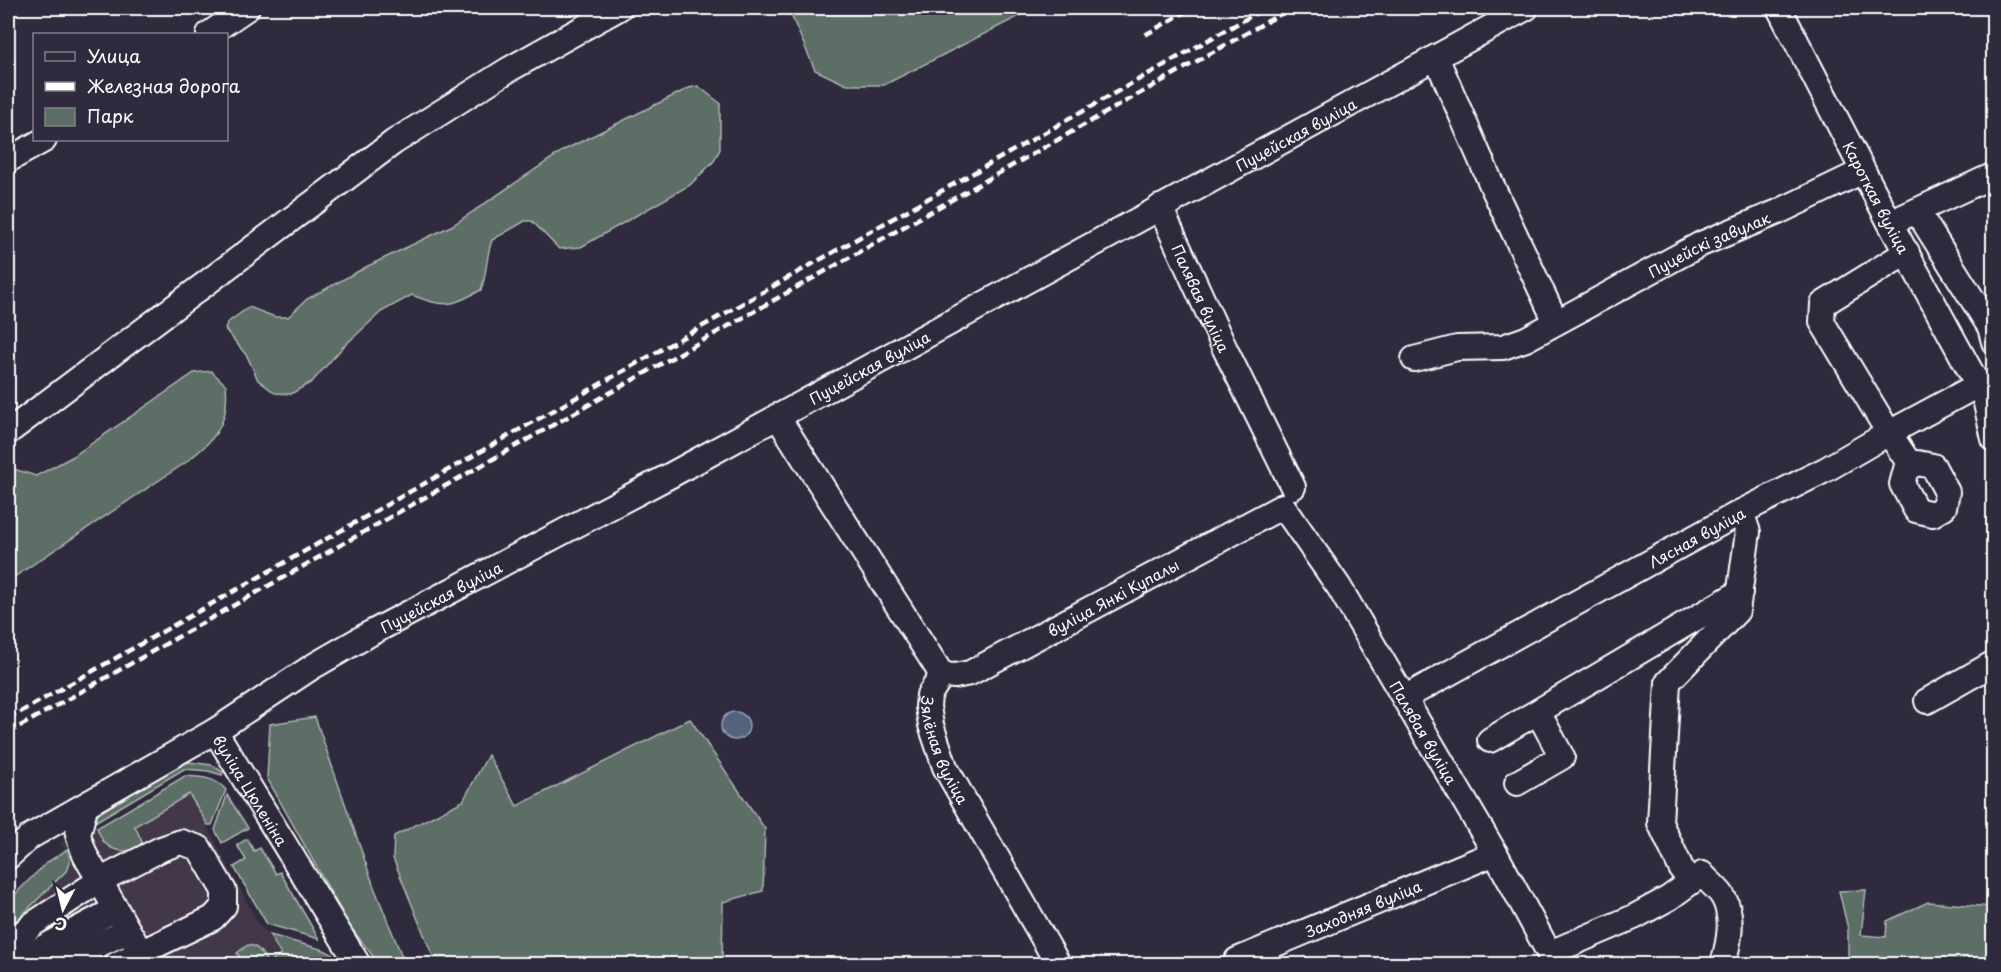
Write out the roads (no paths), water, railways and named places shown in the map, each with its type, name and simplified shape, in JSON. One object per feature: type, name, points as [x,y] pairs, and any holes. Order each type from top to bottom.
[{"type":"street","points":[[210,33],[247,8]]},
{"type":"street","points":[[11,422],[394,142],[508,70],[619,8]]},
{"type":"street","name":"Пуцейская вуліца","points":[[215,731],[312,667],[371,633],[497,568],[1526,8]]},
{"type":"street","name":"Кароткая вуліца","points":[[1779,8],[1890,224],[1986,384],[1985,399],[1994,440]]},
{"type":"street","points":[[1436,57],[1494,190],[1556,322]]},
{"type":"street","points":[[8,160],[42,141]]},
{"type":"street","name":"Пуцейскі завулак","points":[[1414,359],[1457,348],[1503,347],[1526,339],[1701,244],[1778,212],[1863,171]]},
{"type":"street","points":[[1890,224],[1994,175]]},
{"type":"street","name":"Палявая вуліца","points":[[1160,207],[1225,348],[1288,497],[1495,853],[1553,959]]},
{"type":"street","points":[[1917,211],[1990,327],[1994,342]]},
{"type":"street","points":[[1907,252],[1823,304],[1822,322],[1888,433],[1911,466]]},
{"type":"street","name":"Лясная вуліца","points":[[1404,698],[1741,512],[1825,470],[1888,433],[1986,384]]},
{"type":"street","name":"Зялёная вуліца","points":[[777,416],[942,675],[929,695],[928,707],[931,725],[945,767],[1058,964]]},
{"type":"street","name":"вуліца Янкі Купалы","points":[[942,675],[955,676],[970,673],[1288,497]]},
{"type":"street","points":[[1682,870],[1660,823],[1668,682],[1737,611],[1748,532],[1741,512]]},
{"type":"street","points":[[1490,740],[1740,592]]},
{"type":"street","points":[[1927,701],[1994,663]]},
{"type":"street","points":[[1517,783],[1563,757],[1538,712]]},
{"type":"street","name":"вуліца Цюленіна","points":[[8,857],[31,836],[215,731],[358,964]]},
{"type":"street","points":[[85,807],[78,835],[85,855],[141,953]]},
{"type":"street","points":[[8,946],[33,924],[99,881],[161,849],[181,842],[199,848],[224,891],[224,906],[213,918],[117,964]]},
{"type":"street","name":"Заходняя вуліца","points":[[1235,964],[1237,960],[1495,853]]},
{"type":"street","points":[[1553,959],[1669,898],[1702,874],[1721,894],[1727,908],[1730,937],[1723,964]]},
{"type":"street","points":[[12,964],[116,909]]},
{"type":"street","points":[[56,964],[129,931]]},
{"type":"water","points":[[735,712],[745,716],[749,726],[745,736],[735,740],[725,736],[721,726],[725,716]]},
{"type":"railway","points":[[1145,35],[1192,8]]},
{"type":"railway","points":[[8,719],[1265,8]]},
{"type":"railway","points":[[8,733],[1291,8]]}]
